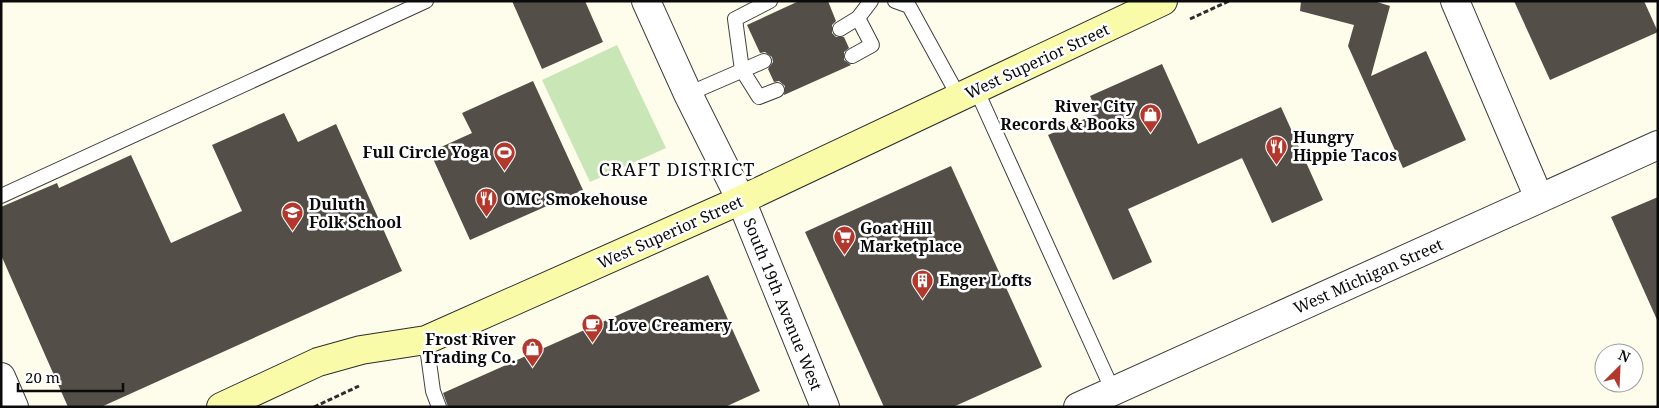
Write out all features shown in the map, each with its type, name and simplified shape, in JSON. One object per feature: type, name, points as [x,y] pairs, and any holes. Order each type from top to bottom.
[{"type":"street","name":"South 19th Avenue West","points":[[646,1],[688,94],[740,200],[825,407]]},
{"type":"street","name":"West Superior Street","points":[[221,407],[318,362],[361,350],[426,340],[740,200],[1163,1]]},
{"type":"street","points":[[1455,1],[1539,198]]},
{"type":"street","name":"West Michigan Street","points":[[1078,407],[1658,145]]},
{"type":"street","points":[[1,377],[14,407]]},
{"type":"lane","points":[[1,196],[426,1]]},
{"type":"lane","points":[[770,1],[735,18],[742,70],[759,97],[777,90]]},
{"type":"lane","points":[[840,29],[858,18],[871,1]]},
{"type":"lane","points":[[895,1],[909,6],[968,93],[1112,391]]},
{"type":"lane","points":[[852,56],[872,45],[858,18]]},
{"type":"lane","points":[[688,94],[764,61]]},
{"type":"lane","points":[[426,340],[433,391],[439,407]]},
{"type":"green space","points":[[617,45],[666,148],[590,182],[542,80]]},
{"type":"building","points":[[512,1],[585,1],[603,42],[542,69]]},
{"type":"building","points":[[799,1],[828,1],[836,21],[832,25],[832,33],[836,37],[844,37],[849,48],[844,52],[844,60],[851,65],[784,95],[785,86],[779,81],[774,82],[768,69],[773,62],[772,57],[765,52],[760,53],[747,25]]},
{"type":"building","points":[[1301,1],[1374,1],[1390,6],[1371,76],[1426,51],[1466,140],[1403,168],[1348,46],[1354,25],[1300,11]]},
{"type":"building","points":[[1514,1],[1644,1],[1658,32],[1550,80]]},
{"type":"building","points":[[1162,64],[1198,144],[1281,107],[1323,200],[1272,223],[1242,158],[1128,209],[1152,262],[1113,280],[1048,135],[1098,113],[1090,96]]},
{"type":"building","points":[[533,81],[583,190],[470,240],[430,152],[472,133],[462,113]]},
{"type":"building","points":[[284,113],[298,142],[336,124],[402,271],[101,407],[68,407],[1,255],[1,207],[57,183],[59,188],[131,155],[171,243],[242,211],[212,145]]},
{"type":"building","name":"Enger Lofts","points":[[951,166],[1042,367],[953,407],[884,407],[805,232]]},
{"type":"building","points":[[1658,197],[1658,322],[1611,217]]},
{"type":"building","points":[[708,275],[760,391],[725,407],[448,407],[443,393]]},
{"type":"place","name":"River City Records & Books","points":[[1151,134]]},
{"type":"place","name":"Hungry Hippie Tacos","points":[[1277,165]]},
{"type":"place","name":"Full Circle Yoga","points":[[505,171]]},
{"type":"place","name":"OMC Smokehouse","points":[[487,218]]},
{"type":"place","name":"Duluth Folk School","points":[[293,232]]},
{"type":"place","name":"Goat Hill Marketplace","points":[[844,256]]},
{"type":"place","name":"Enger Lofts","points":[[923,299]]},
{"type":"place","name":"Love Creamery","points":[[592,344]]},
{"type":"place","name":"Frost River Trading Co.","points":[[532,367]]},
{"type":"district","name":"CRAFT DISTRICT","points":[[677,170]]}]
